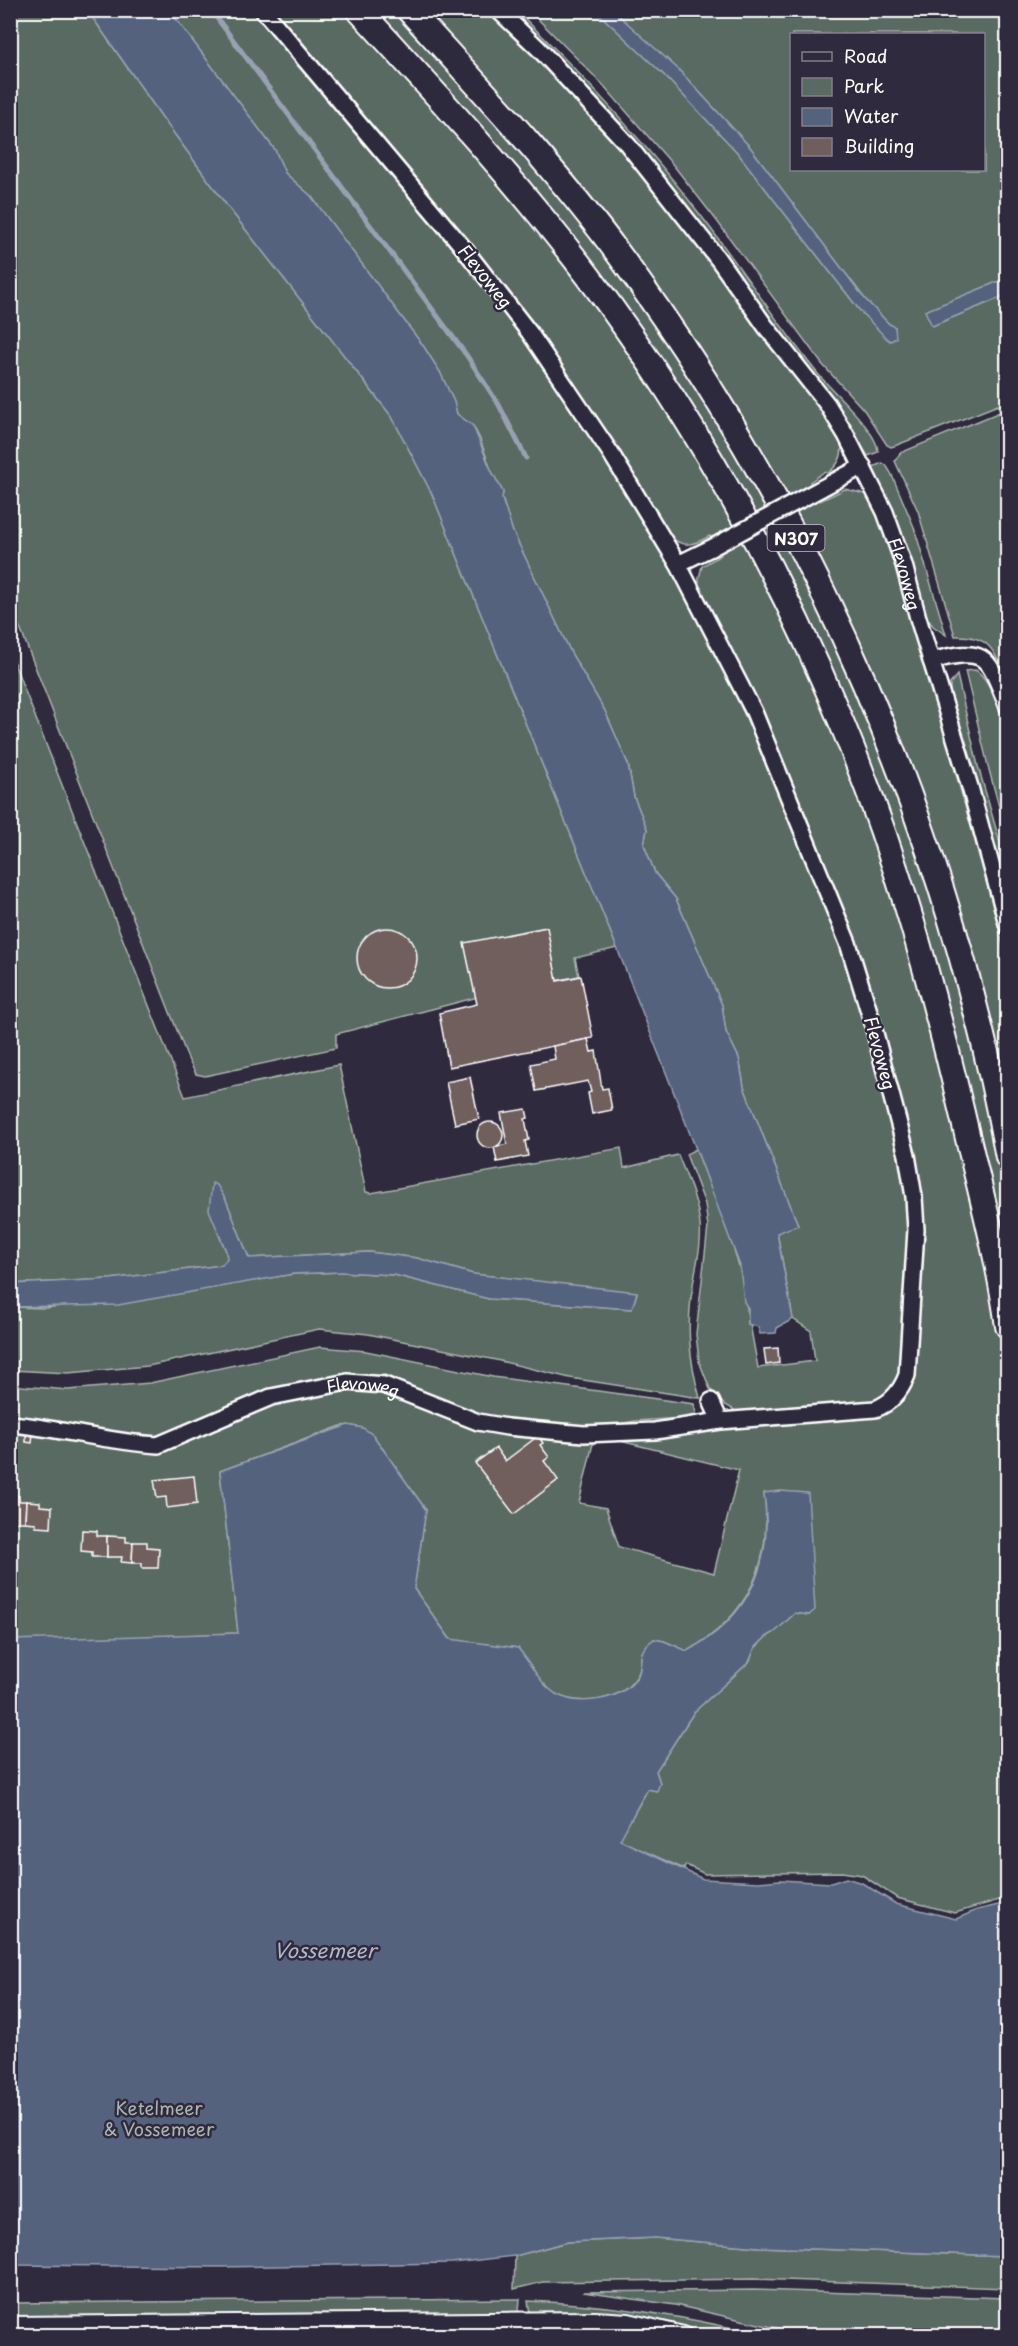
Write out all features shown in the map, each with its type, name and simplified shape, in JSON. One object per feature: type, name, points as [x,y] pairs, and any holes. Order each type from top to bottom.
[{"type":"highway","name":"N307","points":[[359,10],[488,150],[591,279],[662,382],[768,564],[811,652],[844,729],[891,857],[917,937],[983,1202],[1008,1326]]},
{"type":"highway","name":"N307","points":[[409,10],[542,159],[619,254],[700,373],[794,533],[842,631],[877,710],[923,830],[975,1009],[1008,1157]]},
{"type":"street","name":"Flevoweg","points":[[10,1424],[44,1427],[137,1444],[158,1445],[272,1397],[347,1382],[384,1385],[478,1422],[507,1427],[584,1434],[655,1431],[720,1421],[868,1410],[882,1406],[892,1399],[908,1375],[916,1230],[914,1197],[907,1155],[872,1018],[848,943],[754,712],[678,564],[610,452],[529,332],[462,246],[263,10]]},
{"type":"street","name":"Flevoweg","points":[[498,10],[590,102],[674,202],[766,327],[827,404],[863,466],[895,537],[970,787],[1008,927]]},
{"type":"street","points":[[678,564],[863,466]]},
{"type":"street","points":[[931,661],[964,653],[979,656],[986,661],[1008,707]]},
{"type":"street","points":[[711,1401],[720,1421]]},
{"type":"street","points":[[10,2326],[522,2329],[615,2322],[683,2336]]},
{"type":"green space","points":[[11,11],[88,11],[228,207],[392,417],[432,494],[617,948],[575,958],[579,976],[497,992],[336,1034],[336,1048],[205,1076],[196,1074],[11,605]]},
{"type":"green space","points":[[170,11],[255,11],[457,252],[521,334],[562,391],[637,509],[704,631],[764,757],[825,908],[865,1025],[897,1145],[909,1220],[908,1284],[902,1369],[896,1382],[884,1395],[865,1402],[743,1415],[722,1403],[710,1389],[699,1361],[696,1334],[708,1227],[705,1204],[686,1154],[696,1149],[729,1235],[742,1280],[748,1324],[750,1324],[758,1368],[815,1361],[811,1331],[793,1319],[777,1232],[798,1225],[744,1087],[739,1058],[726,1032],[722,1005],[676,899],[655,873],[644,845],[647,829],[634,797],[628,764],[605,711],[571,653],[513,532],[502,498],[503,492],[491,470],[473,426],[457,414],[440,372],[424,347],[311,196],[285,173],[275,150]]},
{"type":"green space","points":[[272,11],[353,11],[458,126],[639,358],[793,629],[896,887],[1000,1318],[1007,1371],[1008,1443],[1005,1444],[1008,1506],[1007,1903],[999,1900],[955,1913],[897,1898],[862,1875],[842,1872],[705,1874],[686,1865],[684,1869],[619,1840],[648,1789],[656,1791],[660,1783],[656,1771],[694,1712],[749,1662],[755,1648],[766,1637],[775,1632],[795,1613],[809,1615],[764,1493],[766,1518],[760,1564],[741,1604],[726,1622],[687,1651],[654,1639],[643,1650],[638,1674],[628,1686],[610,1697],[588,1701],[577,1700],[557,1695],[551,1691],[518,1648],[451,1640],[414,1589],[426,1510],[373,1435],[358,1427],[341,1426],[220,1471],[238,1633],[54,1640],[10,2263],[11,1431],[42,1432],[158,1452],[263,1408],[323,1390],[369,1387],[477,1427],[594,1439],[579,1503],[606,1508],[619,1547],[714,1573],[739,1470],[612,1439],[853,1418],[902,1399],[911,1386],[915,1372],[923,1237],[907,1124],[870,994],[811,828],[775,741],[699,587],[702,566],[721,555],[710,536],[694,543],[684,544],[669,535],[615,445],[535,328],[467,241]]},
{"type":"green space","points":[[369,11],[403,11],[614,259],[786,531],[915,827],[987,1085],[1008,1198],[1007,1294],[924,937],[711,447]]},
{"type":"green space","points":[[420,11],[489,11],[536,57],[605,129],[669,205],[811,392],[837,431],[842,446],[838,463],[828,473],[824,472],[810,482],[820,501],[845,489],[865,494],[873,502],[892,548],[1008,965],[1007,1124],[967,951],[741,426]]},
{"type":"green space","points":[[510,11],[517,11],[566,60],[659,163],[803,355],[871,433],[878,452],[868,456],[843,418],[707,233],[650,160],[582,83]]},
{"type":"green space","points":[[530,11],[596,11],[663,74],[737,152],[861,312],[890,341],[895,327],[889,324],[865,299],[750,147],[679,70],[613,11],[1007,11],[1007,278],[926,311],[932,326],[1007,295],[1007,682],[995,654],[985,642],[967,636],[955,636],[918,511],[895,461],[900,453],[1000,412],[998,405],[897,445],[891,447],[887,445],[864,410],[822,364],[674,166],[604,86]]},
{"type":"green space","points":[[882,463],[891,473],[914,527],[946,635],[933,626],[925,615],[901,533],[873,467]]},
{"type":"green space","points":[[10,653],[185,1097],[339,1065],[366,1192],[371,1193],[621,1148],[624,1168],[678,1155],[695,1198],[700,1225],[689,1328],[693,1370],[700,1398],[570,1378],[496,1360],[368,1334],[319,1329],[148,1366],[68,1373],[11,1370],[11,1307],[45,1308],[222,1286],[293,1274],[341,1272],[394,1275],[489,1299],[632,1309],[637,1293],[473,1274],[417,1258],[369,1252],[249,1258],[226,1200],[218,1233],[227,1259],[222,1265],[110,1279],[11,1284]]},
{"type":"green space","points":[[975,670],[991,689],[1008,734],[1007,836],[965,671]]},
{"type":"green space","points":[[957,675],[978,766],[1007,867],[1007,889],[950,694],[950,684]]},
{"type":"green space","points":[[320,1347],[366,1351],[493,1377],[694,1404],[697,1417],[635,1421],[591,1429],[479,1415],[385,1375],[354,1376],[153,1441],[11,1419],[10,1385],[68,1390],[150,1383]]},
{"type":"green space","points":[[655,2238],[759,2247],[1007,2256],[1007,2288],[753,2279],[543,2282],[514,2289],[515,2256],[567,2242]]},
{"type":"green space","points":[[753,2290],[1007,2298],[1007,2335],[808,2335],[675,2305],[583,2292]]},
{"type":"green space","points":[[520,2299],[519,2310],[516,2312],[11,2318],[10,2303]]},
{"type":"green space","points":[[528,2301],[646,2312],[762,2335],[712,2335],[673,2325],[673,2323],[623,2314],[530,2313]]},
{"type":"green space","points":[[498,2329],[506,2335],[413,2336],[412,2332],[419,2330]]},
{"type":"green space","points":[[541,2329],[586,2330],[637,2335],[532,2336]]},
{"type":"water","points":[[88,11],[170,11],[275,150],[285,173],[311,196],[424,347],[440,372],[457,414],[473,426],[491,470],[503,492],[502,499],[513,532],[571,653],[605,711],[628,764],[634,797],[647,829],[644,845],[655,873],[676,899],[722,1005],[726,1032],[739,1058],[744,1087],[798,1225],[777,1233],[793,1319],[777,1328],[776,1333],[760,1334],[758,1327],[748,1324],[748,1308],[744,1302],[740,1266],[696,1149],[617,948],[432,494],[392,417],[228,207]]},
{"type":"water","points":[[596,11],[614,11],[679,70],[750,147],[865,299],[889,324],[895,327],[896,338],[891,341],[887,339],[861,312],[737,152],[663,74]]},
{"type":"water","points":[[1007,278],[1007,295],[932,326],[925,311]]},
{"type":"water","points":[[212,1183],[217,1185],[226,1200],[249,1258],[369,1252],[417,1258],[473,1274],[637,1292],[632,1309],[489,1299],[394,1275],[341,1272],[293,1274],[118,1305],[11,1307],[11,1284],[110,1279],[222,1265],[227,1259],[226,1251],[209,1210]]},
{"type":"water","name":"Vossemeer","points":[[348,1425],[363,1428],[373,1435],[426,1510],[414,1589],[450,1639],[518,1648],[541,1680],[552,1691],[577,1700],[588,1701],[610,1697],[629,1686],[639,1673],[643,1650],[654,1639],[687,1651],[709,1638],[727,1622],[742,1605],[761,1565],[766,1518],[764,1493],[780,1491],[808,1493],[815,1610],[809,1615],[795,1613],[775,1632],[766,1637],[755,1648],[749,1662],[694,1712],[656,1771],[660,1783],[657,1791],[647,1789],[620,1840],[703,1879],[831,1883],[846,1878],[862,1883],[896,1904],[956,1919],[977,1910],[1007,1903],[1007,2256],[759,2247],[655,2238],[567,2242],[515,2256],[452,2263],[219,2267],[11,2265],[11,1640],[238,1633],[220,1471]]},
{"type":"building","points":[[547,927],[557,981],[581,976],[593,1038],[449,1067],[439,1013],[477,1004],[464,943]]},
{"type":"building","points":[[387,928],[404,933],[412,941],[417,958],[412,975],[404,983],[387,988],[370,983],[362,975],[357,958],[362,941],[370,933]]},
{"type":"building","points":[[588,1039],[591,1052],[596,1051],[602,1089],[608,1088],[612,1110],[592,1114],[588,1081],[536,1091],[531,1064],[555,1059],[553,1046]]},
{"type":"building","points":[[470,1077],[479,1119],[455,1124],[446,1082]]},
{"type":"building","points":[[526,1109],[528,1118],[525,1119],[529,1140],[525,1141],[528,1156],[497,1162],[494,1147],[507,1144],[501,1113]]},
{"type":"building","points":[[490,1122],[499,1126],[503,1135],[499,1144],[490,1148],[481,1144],[477,1135],[481,1126]]},
{"type":"building","points":[[778,1348],[779,1363],[766,1365],[764,1349]]},
{"type":"building","points":[[26,1432],[33,1433],[32,1443],[26,1442]]},
{"type":"building","points":[[538,1436],[543,1443],[540,1445],[549,1457],[544,1461],[558,1480],[514,1514],[475,1463],[496,1448],[505,1461]]},
{"type":"building","points":[[194,1476],[197,1504],[167,1508],[166,1497],[157,1498],[154,1480]]},
{"type":"building","points":[[10,1495],[19,1496],[19,1501],[26,1501],[25,1522],[14,1522],[15,1516],[10,1516]]},
{"type":"building","points":[[26,1501],[40,1502],[40,1506],[52,1507],[51,1528],[36,1527],[36,1523],[25,1522]]},
{"type":"building","points":[[82,1530],[97,1531],[97,1536],[107,1536],[107,1557],[92,1557],[92,1552],[81,1551]]},
{"type":"building","points":[[107,1536],[126,1537],[126,1542],[133,1542],[132,1563],[121,1562],[122,1557],[107,1557]]},
{"type":"building","points":[[133,1542],[147,1542],[147,1547],[159,1548],[158,1568],[142,1568],[142,1563],[132,1563]]},
{"type":"waterway","points":[[211,10],[467,356],[499,405],[526,458]]},
{"type":"park label","name":"Ketelmeer & Vossemeer","points":[[159,2117]]}]
